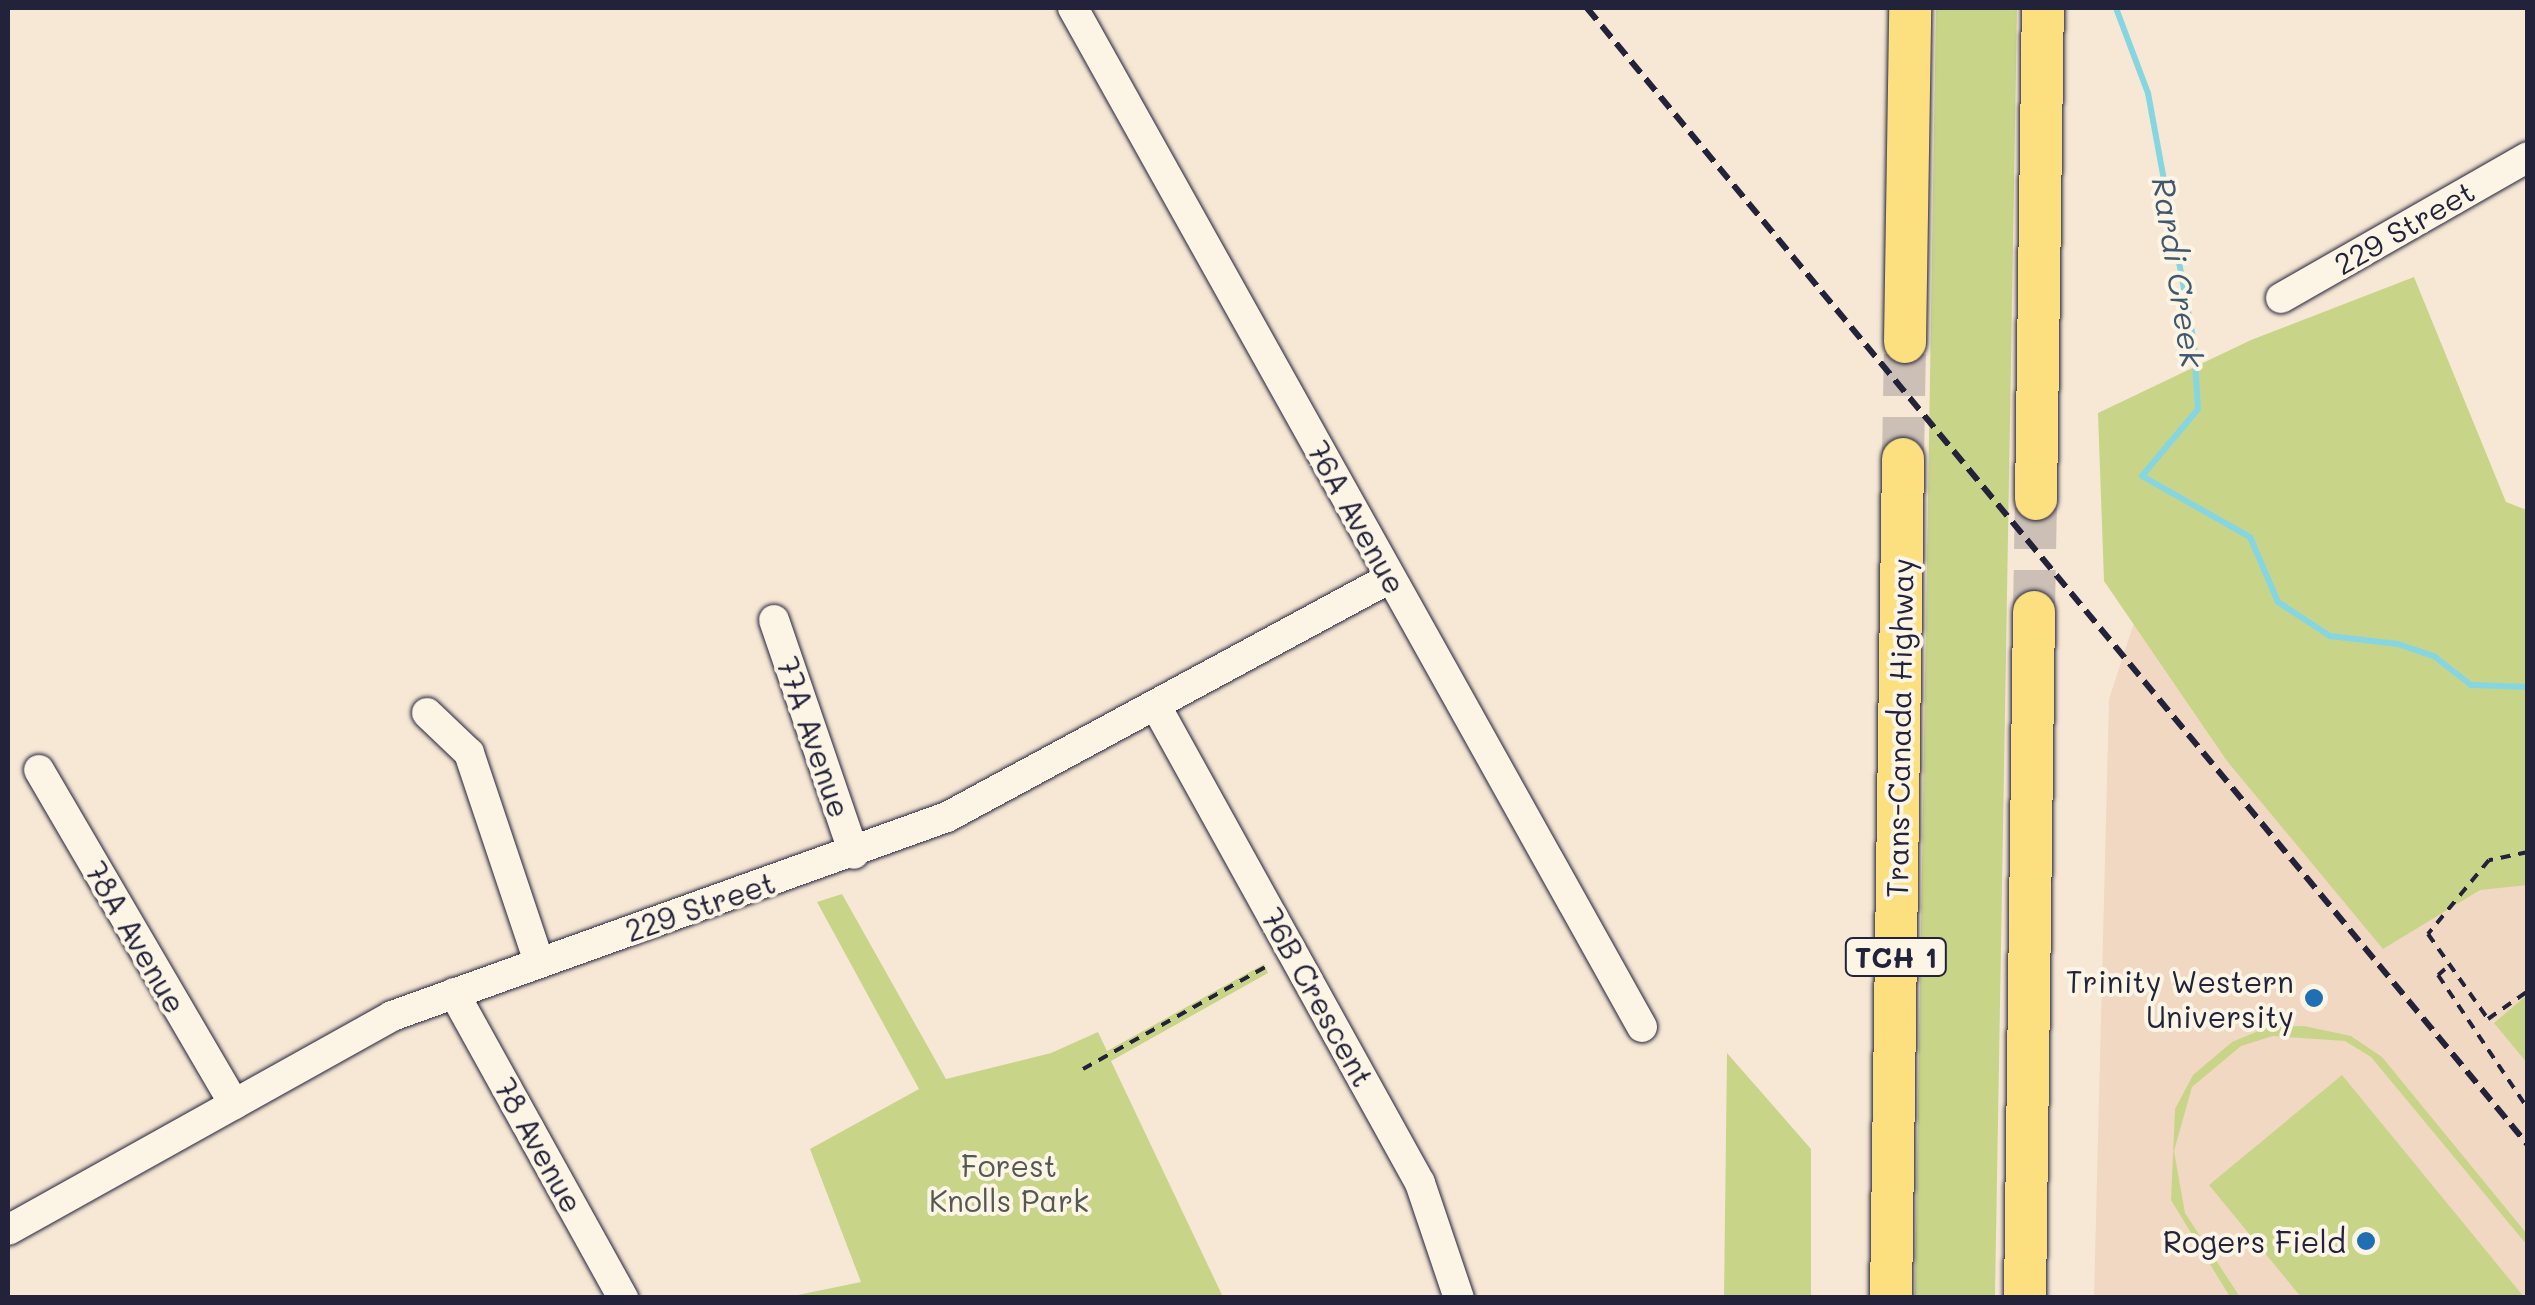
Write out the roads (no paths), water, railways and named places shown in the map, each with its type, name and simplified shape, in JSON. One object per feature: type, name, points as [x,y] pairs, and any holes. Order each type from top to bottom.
[{"type":"highway","points":[[1904,342],[1910,8]]},
{"type":"highway","points":[[2036,499],[2044,8]]},
{"type":"highway","name":"Trans-Canada Highway","points":[[1891,1298],[1903,459]]},
{"type":"highway","points":[[2024,1298],[2034,612]]},
{"type":"street","name":"76A Avenue","points":[[1073,8],[1642,1026]]},
{"type":"street","name":"229 Street","points":[[2281,298],[2528,157]]},
{"type":"street","name":"229 Street","points":[[8,1230],[392,1016],[854,854],[947,817],[1390,578]]},
{"type":"street","name":"77A Avenue","points":[[774,620],[854,854]]},
{"type":"street","name":"76B Crescent","points":[[1156,706],[1420,1183],[1459,1298]]},
{"type":"street","points":[[427,713],[469,753],[539,962]]},
{"type":"street","name":"78A Avenue","points":[[39,770],[234,1104]]},
{"type":"street","name":"78 Avenue","points":[[454,993],[622,1298]]},
{"type":"waterway","name":"Rardi Creek","points":[[2116,8],[2148,93],[2194,344],[2198,409],[2142,476],[2250,537],[2278,602],[2330,636],[2398,644],[2435,657],[2471,685],[2528,687]]},
{"type":"tunnel","points":[[1903,459],[1905,342]]},
{"type":"tunnel","points":[[2034,612],[2036,499]]},
{"type":"railway","points":[[1587,8],[2528,1145]]},
{"type":"place","name":"Trinity Western University","points":[[2314,998]]},
{"type":"place","name":"Rogers Field","points":[[2366,1241]]},
{"type":"park label","name":"Forest Knolls Park","points":[[1009,1182]]}]
